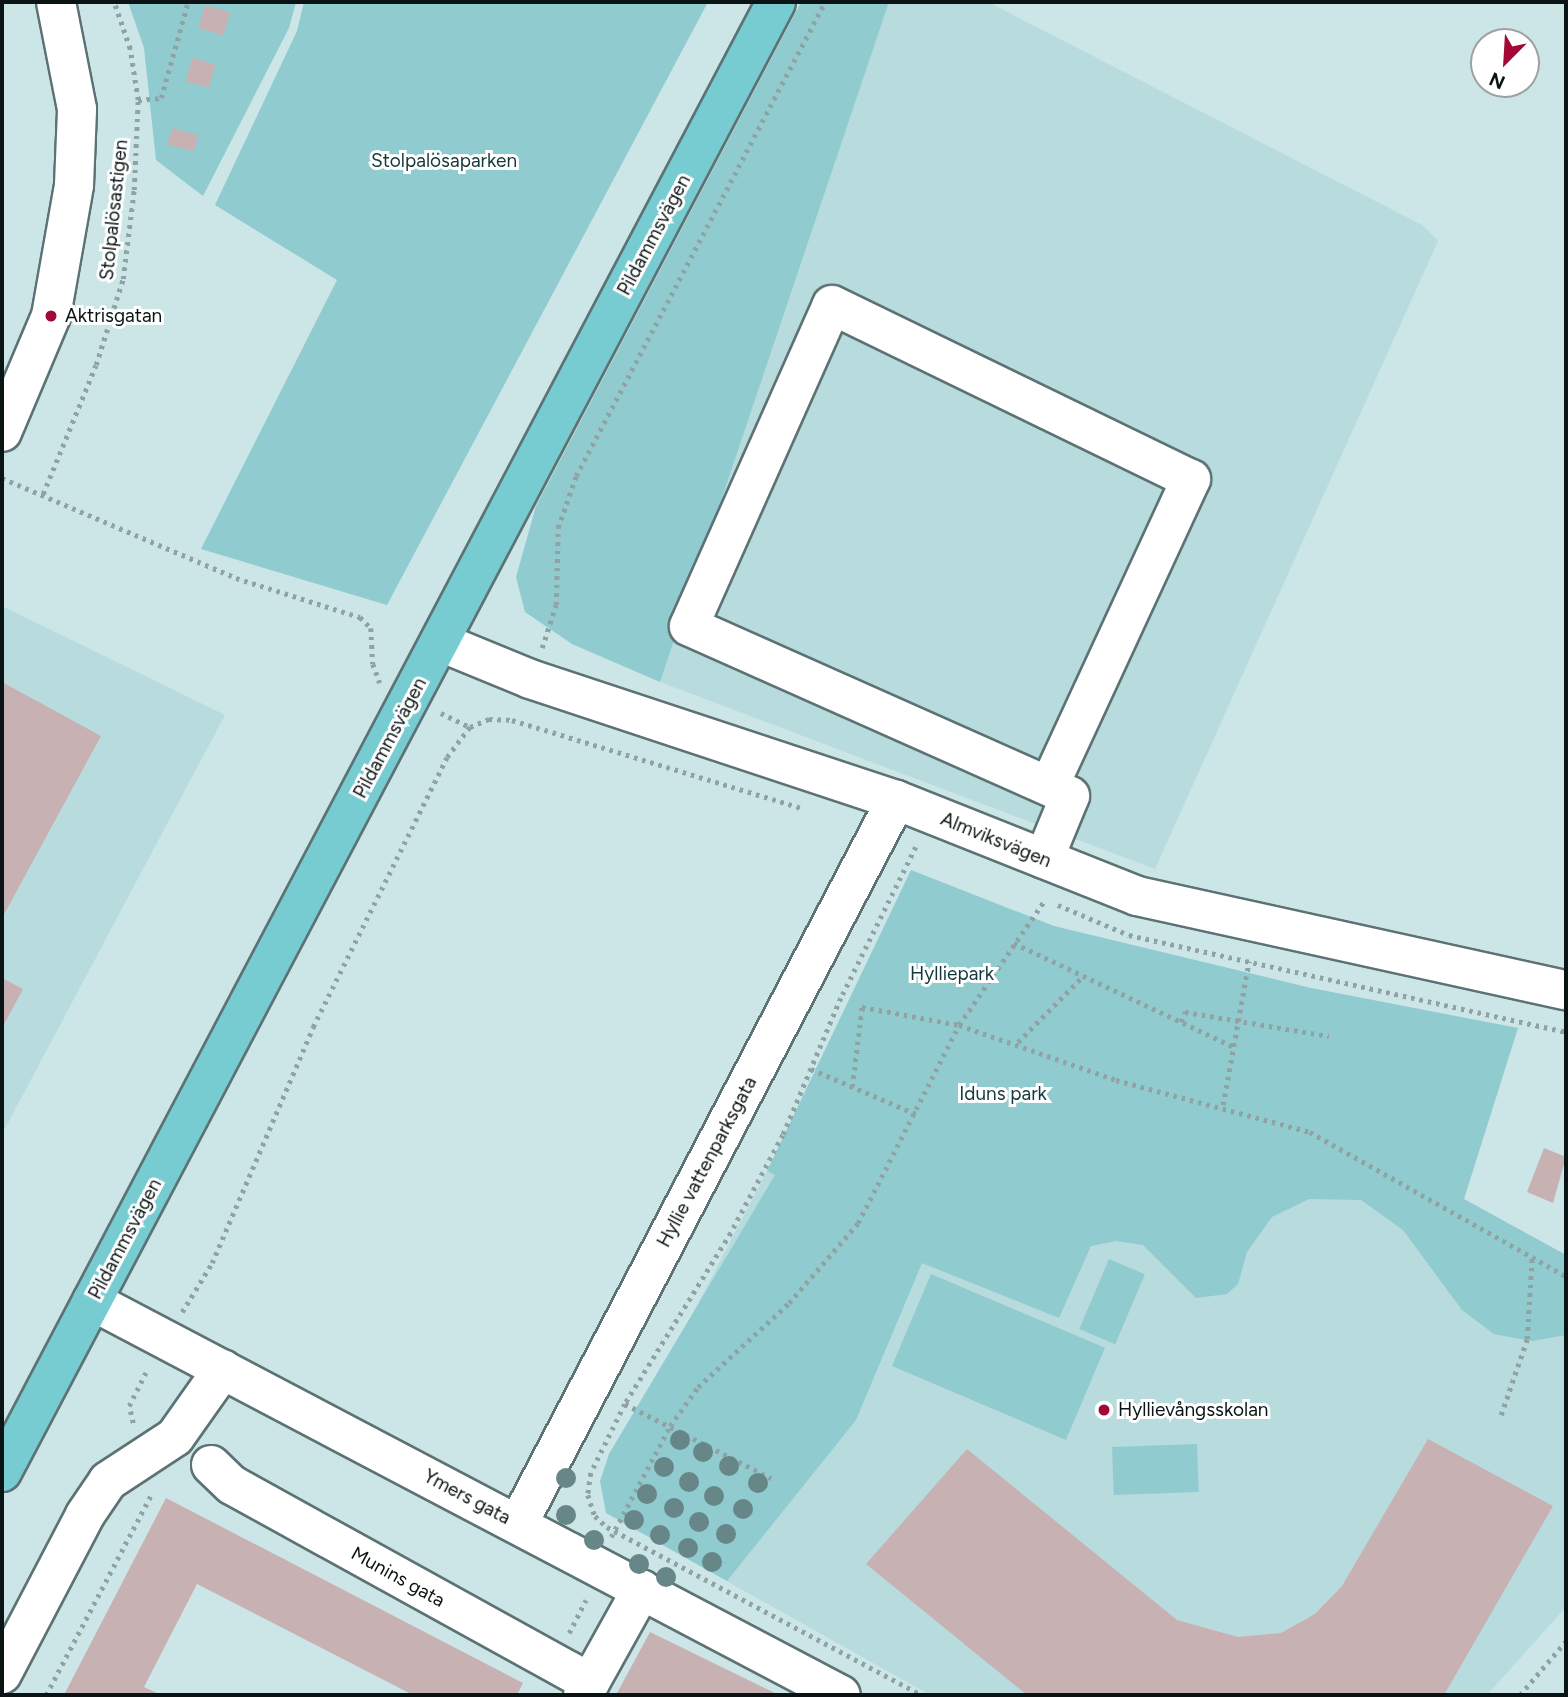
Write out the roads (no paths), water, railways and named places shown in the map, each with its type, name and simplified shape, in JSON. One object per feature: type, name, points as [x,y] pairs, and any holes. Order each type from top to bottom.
[{"type":"main road","name":"Pildammsvägen","points":[[6,1453],[92,1301],[776,2]]},
{"type":"street","points":[[2,432],[51,316],[74,185],[77,109],[56,2]]},
{"type":"street","points":[[1044,859],[1070,796],[689,626],[832,305],[1191,479],[1049,786]]},
{"type":"street","name":"Almviksvägen","points":[[440,642],[530,679],[896,800],[1137,896],[1566,990]]},
{"type":"street","name":"Hyllie vattenparksgata","points":[[518,1524],[896,800]]},
{"type":"street","name":"Ymers gata","points":[[92,1301],[841,1695]]},
{"type":"street","points":[[2,1674],[85,1515],[108,1481],[152,1456],[175,1437],[223,1369]]},
{"type":"street","name":"Munins gata","points":[[211,1465],[232,1485],[586,1689]]},
{"type":"street","points":[[586,1689],[642,1589]]},
{"type":"place","name":"Aktrisgatan","points":[[51,316]]},
{"type":"place","name":"Hyllievångsskolan","points":[[1104,1410]]},
{"type":"park label","name":"Stolpalösaparken","points":[[444,161]]},
{"type":"park label","name":"Hylliepark","points":[[952,974]]},
{"type":"park label","name":"Iduns park","points":[[1003,1094]]}]
